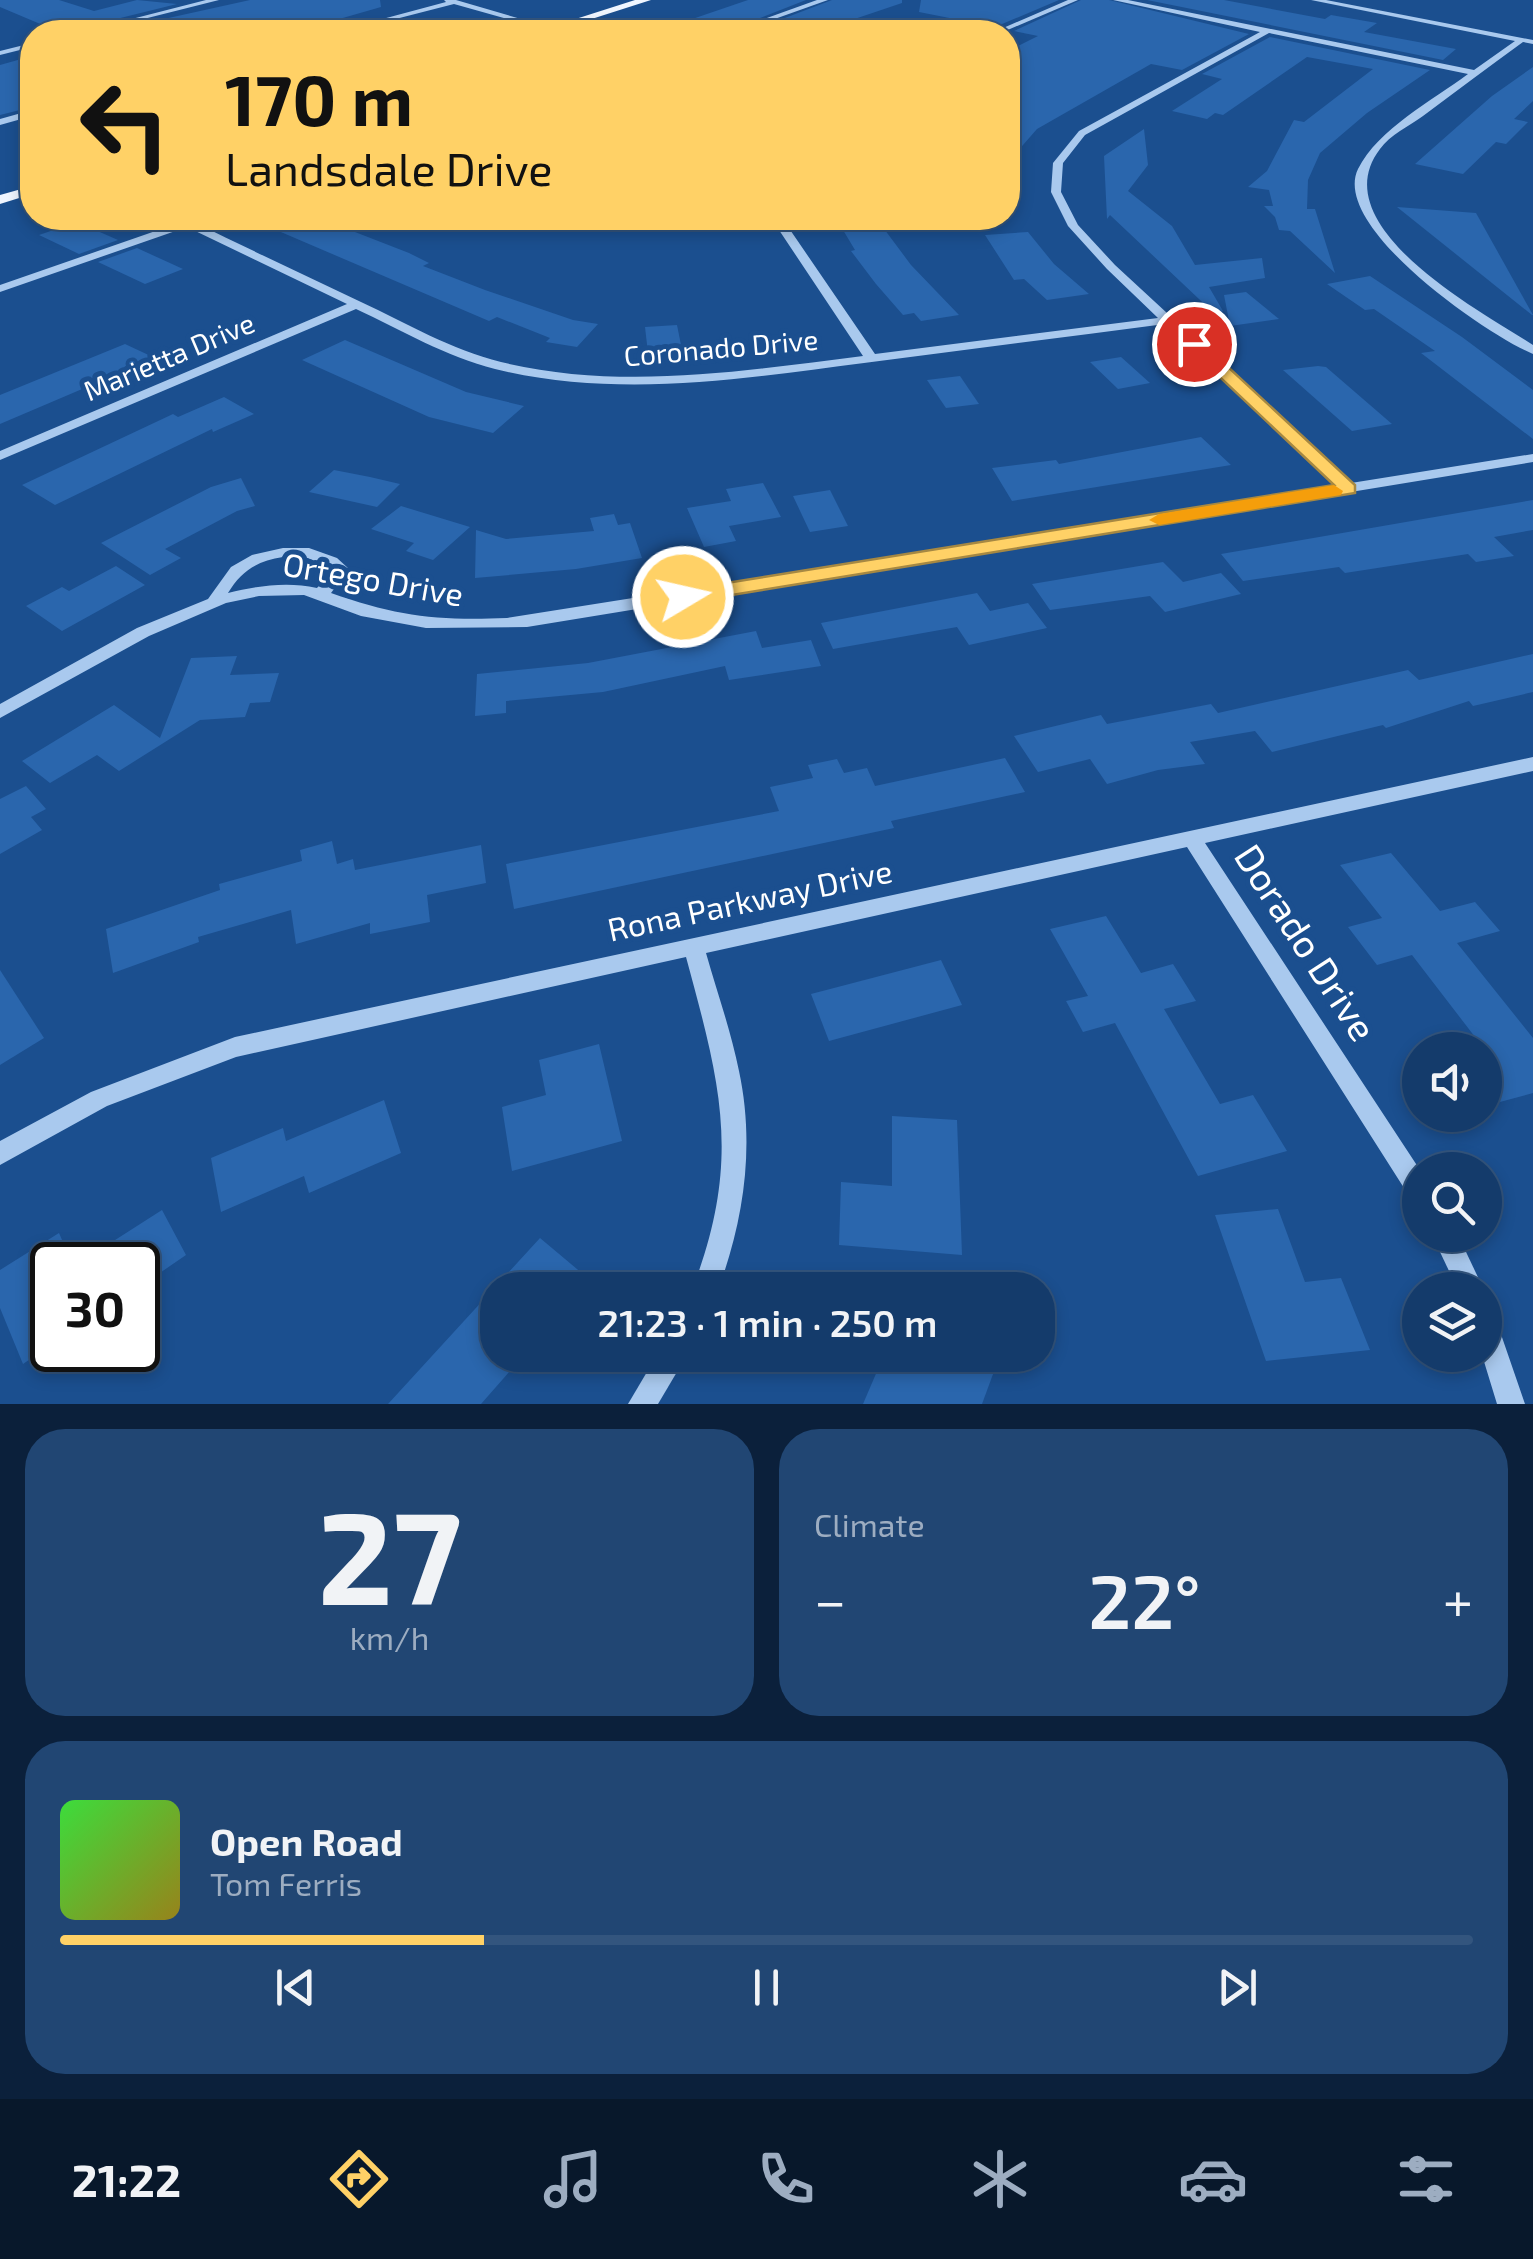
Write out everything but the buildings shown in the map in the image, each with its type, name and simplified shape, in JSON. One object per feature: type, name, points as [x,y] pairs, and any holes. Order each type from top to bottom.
[{"type":"main road","points":[[587,20],[646,0]]},
{"type":"street","points":[[134,20],[215,0]]},
{"type":"street","points":[[766,20],[824,0]]},
{"type":"street","points":[[1020,23],[1074,0]]},
{"type":"street","points":[[1117,0],[1474,74]]},
{"type":"street","points":[[1315,0],[1527,41]]},
{"type":"street","points":[[382,20],[451,1],[512,20]]},
{"type":"street","points":[[1267,31],[1090,126],[1073,140],[1058,163],[1056,192],[1072,226],[1349,489]]},
{"type":"street","points":[[1527,41],[1474,74],[1372,150],[1360,171],[1359,198],[1375,228],[1411,265],[1533,350]]},
{"type":"street","points":[[0,289],[167,230]]},
{"type":"street","name":"Coronado Drive","points":[[202,230],[470,356],[574,379],[688,381],[1168,320]]},
{"type":"street","points":[[785,230],[870,358]]},
{"type":"street","name":"Marietta Drive","points":[[0,456],[358,304]]},
{"type":"street","name":"Ortego Drive","points":[[0,712],[216,599],[269,588],[321,594],[368,612],[405,620],[455,626],[526,622],[1533,458]]},
{"type":"street","points":[[216,599],[246,563],[293,552],[328,556],[341,570],[321,594]]},
{"type":"street","name":"Rona Parkway Drive","points":[[0,1154],[99,1099],[235,1047],[1533,764]]},
{"type":"street","name":"Dorado Drive","points":[[1191,838],[1402,1163]]},
{"type":"street","points":[[694,946],[728,1072],[735,1120],[732,1193],[710,1272]]},
{"type":"street","points":[[642,1404],[662,1372]]},
{"type":"street","points":[[1501,1372],[1511,1404]]},
{"type":"slow traffic","points":[[1159,520],[1334,491]]},
{"type":"route","points":[[683,597],[1349,489],[1194,344]]}]
